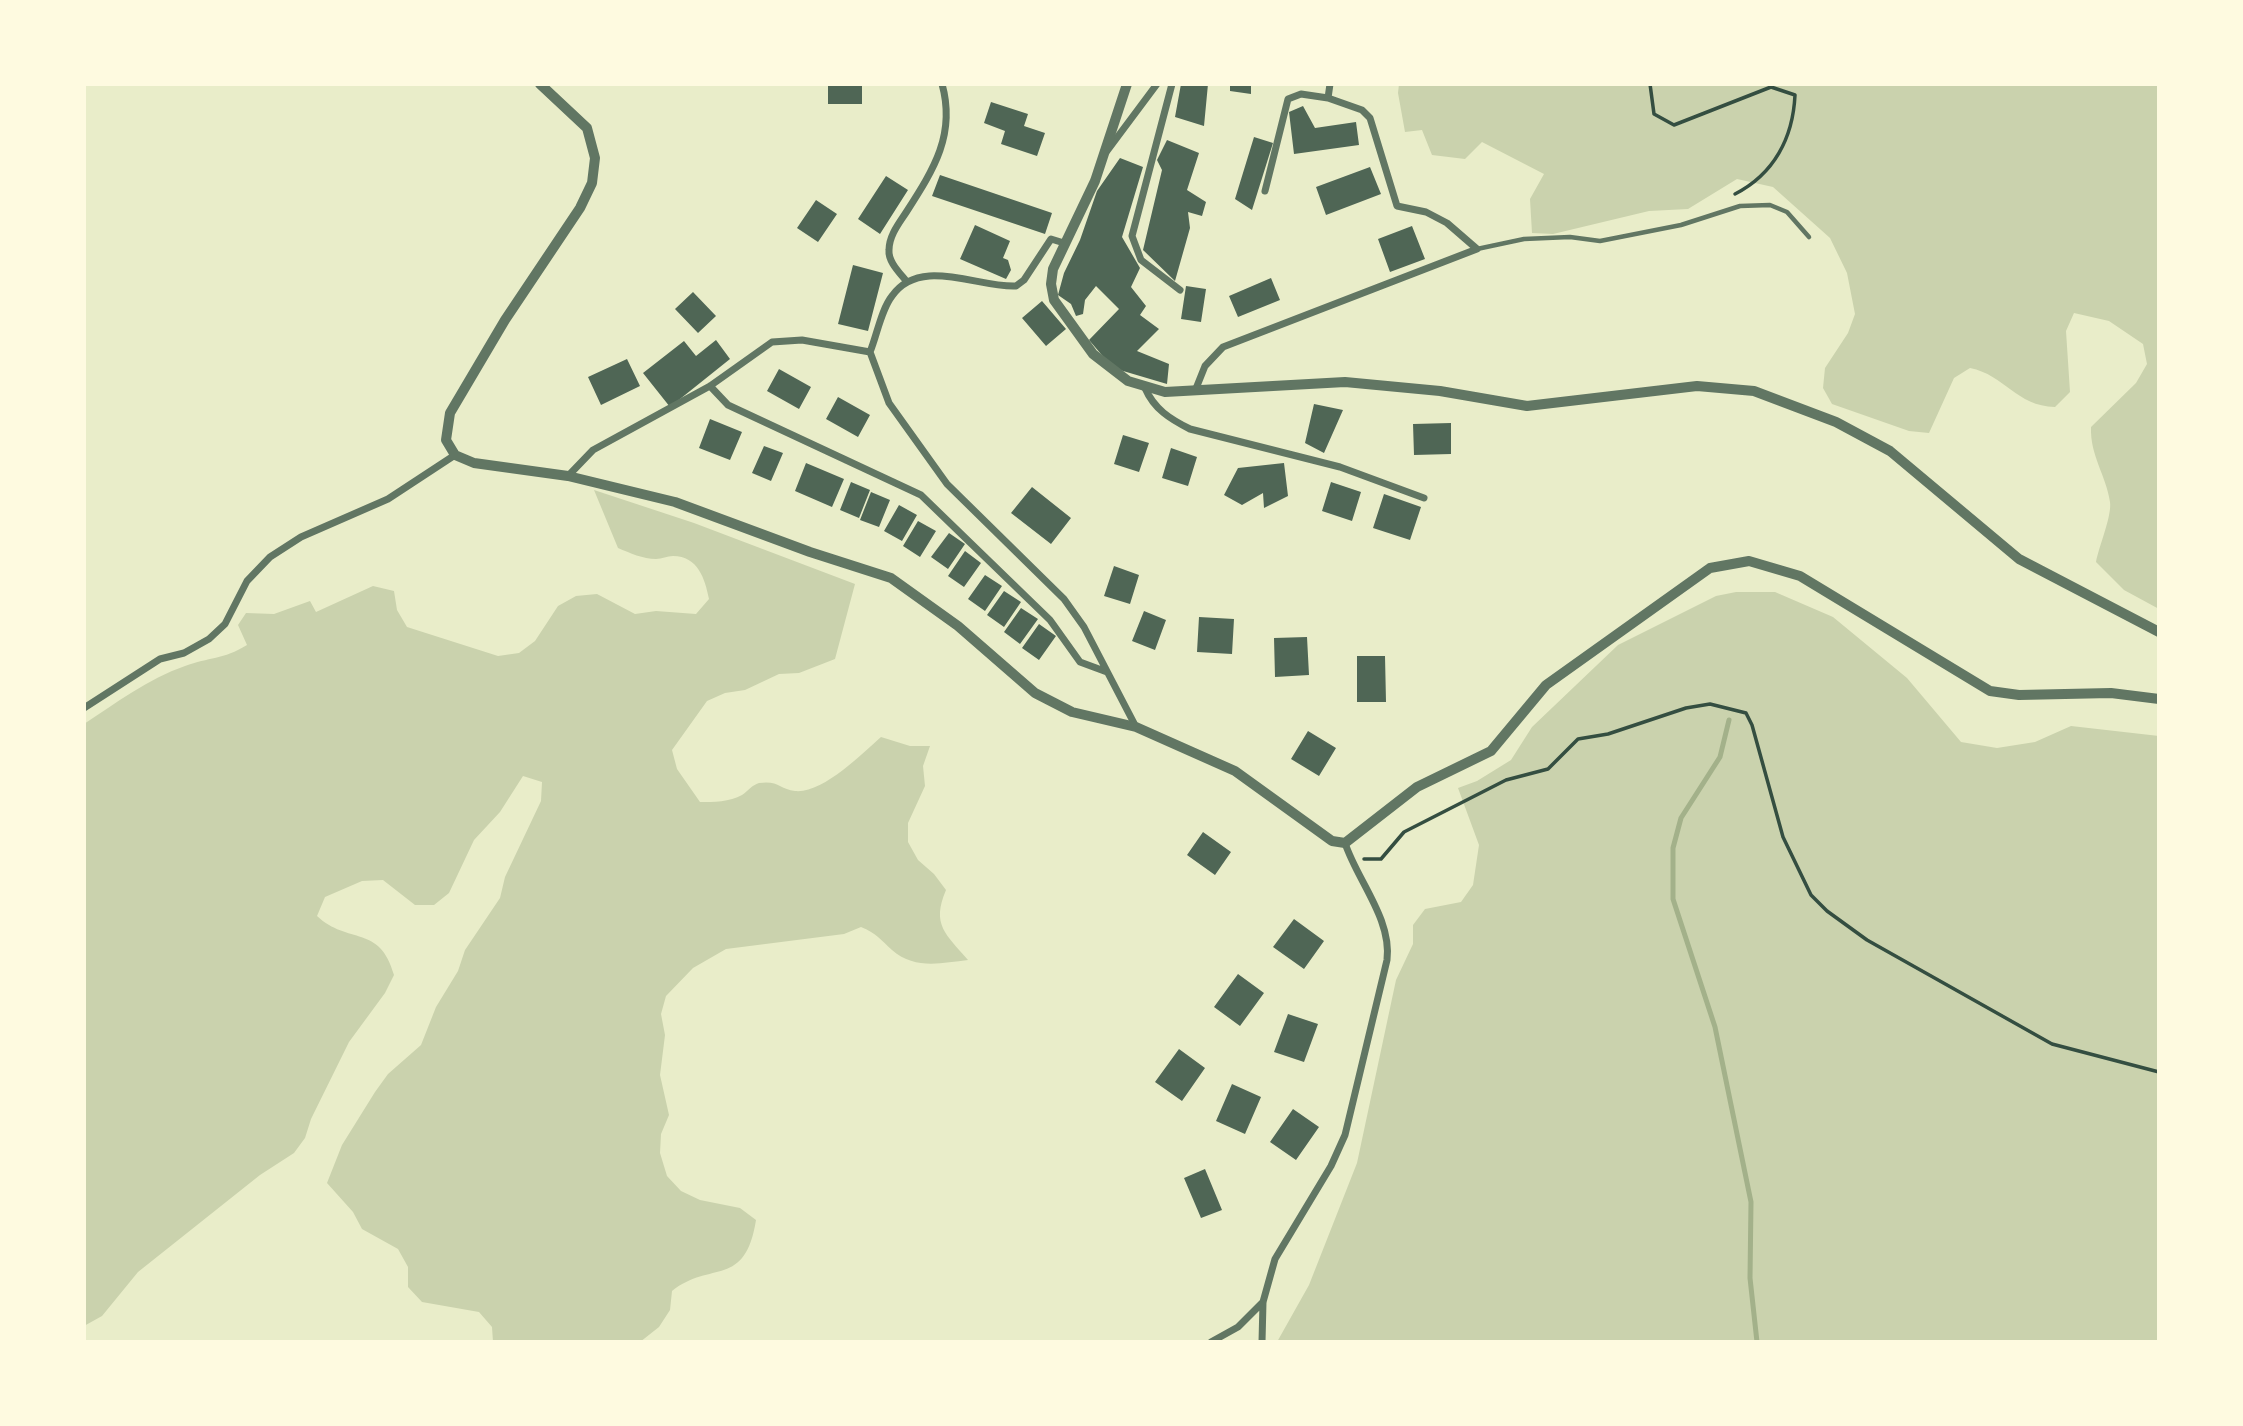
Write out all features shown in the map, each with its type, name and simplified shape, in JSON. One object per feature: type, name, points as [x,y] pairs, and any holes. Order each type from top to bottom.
[{"type":"street","points":[[540,84],[587,128],[596,158],[592,183],[580,208],[505,320],[450,412],[446,440],[454,455],[474,463],[568,476],[675,502],[810,552],[891,578],[958,626],[1035,693],[1072,712],[1136,727],[1235,772],[1309,828],[1332,841],[1345,842],[1417,787],[1491,751],[1546,685],[1678,588],[1710,568],[1749,561],[1800,576],[1990,691],[2019,695],[2112,693],[2159,699]]},
{"type":"street","points":[[907,282],[893,265],[888,251],[892,233],[917,195],[944,140],[949,119],[942,84]]},
{"type":"street","points":[[1127,84],[1106,153],[1053,269],[1051,284],[1054,300],[1098,359],[1115,373],[1144,388],[1165,392],[1345,382],[1440,391],[1527,405],[1697,386],[1754,391],[1836,422],[1891,451],[2019,559],[2159,632]]},
{"type":"street","points":[[1106,153],[1157,84]]},
{"type":"street","points":[[1172,84],[1132,236],[1141,260],[1180,290]]},
{"type":"street","points":[[1328,98],[1330,84]]},
{"type":"street","points":[[1195,391],[1205,366],[1223,347],[1477,248],[1447,223],[1426,212],[1397,206],[1370,117],[1363,110],[1328,98],[1301,94],[1288,99],[1265,191]]},
{"type":"street","points":[[1064,243],[1051,239],[1024,280],[1016,286],[928,275],[907,282],[892,296],[870,352],[888,403],[947,484],[1064,599],[1084,627],[1136,727]]},
{"type":"street","points":[[568,476],[593,450],[710,386],[772,342],[802,340],[870,352]]},
{"type":"street","points":[[710,386],[728,405],[921,495],[1050,620],[1080,662],[1107,672]]},
{"type":"street","points":[[1144,388],[1151,401],[1171,419],[1190,429],[1340,467],[1424,498]]},
{"type":"street","points":[[84,708],[160,659],[184,653],[209,639],[225,624],[247,581],[270,557],[302,537],[388,499],[454,455]]},
{"type":"street","points":[[1262,1342],[1264,1302],[1275,1259],[1331,1167],[1345,1135],[1387,960],[1388,947],[1381,921],[1345,842]]},
{"type":"street","points":[[1211,1342],[1238,1327],[1264,1302]]},
{"type":"lane","points":[[1477,248],[1524,239],[1570,237],[1600,241],[1681,225],[1740,206],[1770,205],[1787,212],[1809,237]]},
{"type":"path","points":[[1650,84],[1654,114],[1674,125],[1771,87],[1795,95],[1794,120],[1775,163],[1747,188],[1728,197]]},
{"type":"path","points":[[1351,860],[1381,859],[1404,832],[1506,780],[1548,769],[1578,739],[1608,734],[1686,708],[1710,704],[1745,713],[1756,737],[1783,837],[1811,895],[1827,911],[1867,940],[2052,1044],[2159,1072]]},
{"type":"green space","points":[[1399,84],[2159,84],[2159,609],[2124,590],[2096,562],[2110,502],[2093,447],[2091,427],[2136,383],[2147,364],[2143,344],[2109,321],[2074,313],[2066,331],[2070,392],[2055,407],[2030,401],[1993,377],[1970,368],[1954,378],[1929,433],[1909,431],[1832,404],[1823,388],[1825,368],[1848,333],[1855,314],[1847,273],[1830,238],[1773,187],[1737,179],[1688,209],[1649,211],[1553,234],[1532,233],[1530,199],[1544,174],[1482,142],[1465,159],[1432,155],[1422,130],[1405,132],[1398,93]]},
{"type":"green space","points":[[594,490],[694,523],[855,584],[835,659],[799,673],[779,674],[745,690],[725,693],[707,701],[672,750],[677,769],[700,802],[716,802],[742,795],[759,783],[771,783],[795,791],[817,786],[841,772],[881,737],[910,746],[930,746],[923,766],[925,786],[908,823],[908,842],[918,860],[934,874],[946,890],[940,912],[943,928],[968,960],[919,963],[901,956],[861,927],[844,934],[726,949],[693,968],[666,996],[661,1014],[665,1035],[660,1075],[669,1115],[661,1134],[660,1153],[667,1176],[681,1191],[700,1200],[740,1208],[756,1220],[751,1242],[744,1256],[735,1265],[686,1282],[672,1291],[670,1310],[659,1327],[640,1342],[493,1342],[492,1327],[479,1312],[422,1302],[408,1287],[408,1267],[398,1249],[362,1229],[353,1212],[327,1183],[342,1145],[375,1092],[388,1074],[421,1045],[436,1007],[458,971],[465,950],[500,898],[505,877],[541,801],[542,782],[523,776],[500,812],[474,840],[449,893],[434,905],[415,905],[383,880],[362,881],[325,897],[317,916],[329,925],[362,937],[380,948],[394,975],[385,993],[349,1042],[311,1119],[305,1138],[294,1153],[260,1175],[138,1272],[102,1316],[84,1326],[84,724],[171,671],[223,656],[247,645],[238,625],[246,613],[274,614],[310,601],[316,612],[373,586],[394,591],[397,610],[407,627],[498,656],[519,653],[535,641],[558,606],[576,596],[597,594],[635,614],[656,611],[696,614],[709,599],[699,570],[682,557],[651,559],[618,548]]},
{"type":"green space","points":[[1736,592],[1775,592],[1833,617],[1907,678],[1961,742],[1997,748],[2035,742],[2071,726],[2159,736],[2159,1342],[1277,1342],[1309,1285],[1357,1163],[1396,980],[1413,944],[1413,925],[1425,909],[1461,902],[1473,885],[1479,845],[1458,788],[1477,781],[1511,760],[1532,727],[1618,645],[1716,596]]},
{"type":"building","points":[[828,84],[862,84],[862,104],[828,104]]},
{"type":"building","points":[[1181,84],[1208,84],[1204,126],[1175,117]]},
{"type":"building","points":[[1230,84],[1251,84],[1251,94],[1230,91]]},
{"type":"building","points":[[991,102],[1028,114],[1024,126],[1045,133],[1037,156],[1001,144],[1005,131],[984,123]]},
{"type":"building","points":[[1303,106],[1315,128],[1356,122],[1359,145],[1294,154],[1289,112]]},
{"type":"building","points":[[1254,137],[1273,143],[1252,210],[1235,199]]},
{"type":"building","points":[[1167,140],[1199,153],[1187,190],[1206,202],[1202,216],[1188,212],[1190,228],[1175,281],[1143,250],[1162,170],[1157,160]]},
{"type":"building","points":[[1120,158],[1143,167],[1122,237],[1140,268],[1131,287],[1146,306],[1140,315],[1159,329],[1137,351],[1169,364],[1167,384],[1113,368],[1089,340],[1119,309],[1096,286],[1085,300],[1083,314],[1076,316],[1071,304],[1058,295],[1064,273],[1080,240],[1097,191]]},
{"type":"building","points":[[1370,167],[1381,194],[1326,215],[1316,187]]},
{"type":"building","points":[[940,175],[1052,213],[1045,234],[932,196]]},
{"type":"building","points":[[886,176],[908,190],[880,234],[858,219]]},
{"type":"building","points":[[816,200],[837,214],[818,242],[797,228]]},
{"type":"building","points":[[975,225],[1010,241],[1003,258],[1008,260],[1011,270],[1006,279],[960,259]]},
{"type":"building","points":[[1412,226],[1425,259],[1390,272],[1378,239]]},
{"type":"building","points":[[853,265],[883,273],[868,331],[838,324]]},
{"type":"building","points":[[1271,278],[1280,300],[1238,317],[1229,296]]},
{"type":"building","points":[[1186,286],[1206,289],[1201,322],[1181,319]]},
{"type":"building","points":[[693,292],[716,316],[698,333],[675,309]]},
{"type":"building","points":[[1042,301],[1066,329],[1046,346],[1022,318]]},
{"type":"building","points":[[716,340],[730,359],[670,407],[643,373],[684,341],[696,356]]},
{"type":"building","points":[[627,359],[640,386],[601,405],[588,377]]},
{"type":"building","points":[[779,369],[811,387],[799,409],[767,391]]},
{"type":"building","points":[[838,397],[870,415],[858,437],[826,419]]},
{"type":"building","points":[[1314,404],[1343,410],[1324,453],[1305,443]]},
{"type":"building","points":[[710,419],[742,432],[730,460],[699,448]]},
{"type":"building","points":[[1451,423],[1451,454],[1414,455],[1413,424]]},
{"type":"building","points":[[1123,435],[1149,443],[1139,472],[1114,464]]},
{"type":"building","points":[[764,446],[783,453],[771,481],[752,473]]},
{"type":"building","points":[[1171,448],[1197,457],[1188,486],[1162,478]]},
{"type":"building","points":[[806,463],[844,479],[832,507],[795,491]]},
{"type":"building","points":[[1284,463],[1288,496],[1264,508],[1263,493],[1242,505],[1224,495],[1238,468]]},
{"type":"building","points":[[851,482],[870,490],[859,518],[840,510]]},
{"type":"building","points":[[1331,482],[1361,492],[1352,521],[1322,511]]},
{"type":"building","points":[[1032,487],[1071,518],[1051,544],[1011,513]]},
{"type":"building","points":[[871,492],[890,500],[879,527],[860,520]]},
{"type":"building","points":[[1384,494],[1421,507],[1410,540],[1373,528]]},
{"type":"building","points":[[899,505],[917,515],[902,541],[884,531]]},
{"type":"building","points":[[918,521],[936,531],[920,557],[903,546]]},
{"type":"building","points":[[949,533],[965,544],[948,569],[931,557]]},
{"type":"building","points":[[965,551],[981,563],[964,587],[948,576]]},
{"type":"building","points":[[1114,566],[1139,575],[1130,604],[1104,596]]},
{"type":"building","points":[[985,575],[1002,586],[985,611],[968,599]]},
{"type":"building","points":[[1004,591],[1021,602],[1004,627],[987,615]]},
{"type":"building","points":[[1021,608],[1038,619],[1020,644],[1004,632]]},
{"type":"building","points":[[1144,611],[1166,620],[1155,650],[1132,641]]},
{"type":"building","points":[[1199,617],[1234,619],[1232,654],[1197,652]]},
{"type":"building","points":[[1039,624],[1056,636],[1039,660],[1022,648]]},
{"type":"building","points":[[1307,637],[1309,675],[1275,677],[1274,638]]},
{"type":"building","points":[[1357,656],[1385,656],[1386,702],[1357,702]]},
{"type":"building","points":[[1308,731],[1336,748],[1319,776],[1291,759]]},
{"type":"building","points":[[1203,832],[1231,852],[1215,875],[1187,855]]},
{"type":"building","points":[[1294,919],[1324,941],[1304,969],[1273,947]]},
{"type":"building","points":[[1238,974],[1264,993],[1240,1026],[1214,1007]]},
{"type":"building","points":[[1288,1014],[1318,1024],[1304,1062],[1274,1052]]},
{"type":"building","points":[[1179,1049],[1205,1068],[1182,1101],[1155,1082]]},
{"type":"building","points":[[1232,1084],[1261,1097],[1245,1134],[1216,1121]]},
{"type":"building","points":[[1293,1109],[1319,1127],[1296,1160],[1270,1142]]},
{"type":"building","points":[[1205,1169],[1222,1210],[1201,1218],[1184,1178]]},
{"type":"waterway","points":[[1729,720],[1720,757],[1681,818],[1673,848],[1673,899],[1715,1027],[1751,1202],[1750,1278],[1757,1342]]}]
